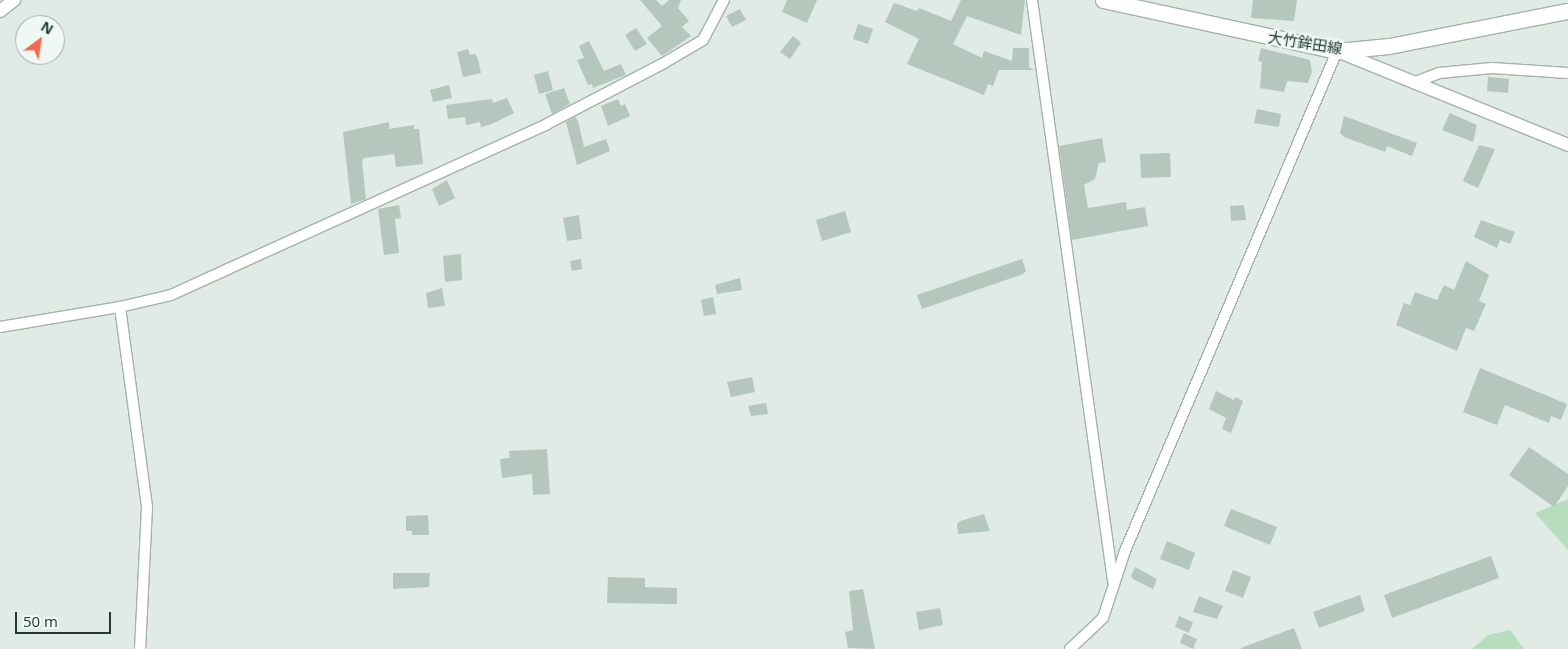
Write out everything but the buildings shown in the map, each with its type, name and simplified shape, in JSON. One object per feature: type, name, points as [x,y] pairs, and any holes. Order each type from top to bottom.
[{"type":"main road","name":"大竹鉾田線","points":[[1103,0],[1337,51],[1389,46],[1568,11]]},
{"type":"street","points":[[0,11],[14,0]]},
{"type":"street","points":[[0,327],[120,307],[171,295],[547,124],[703,40],[724,0]]},
{"type":"street","points":[[1032,0],[1114,585]]},
{"type":"street","points":[[1070,649],[1103,618],[1124,551],[1224,312],[1337,51],[1568,145]]},
{"type":"street","points":[[1413,83],[1439,74],[1492,68],[1568,73]]},
{"type":"street","points":[[120,307],[147,507],[140,649]]},
{"type":"green space","points":[[1568,499],[1568,550],[1535,513]]},
{"type":"green space","points":[[1510,630],[1524,649],[1472,649],[1488,635]]}]
